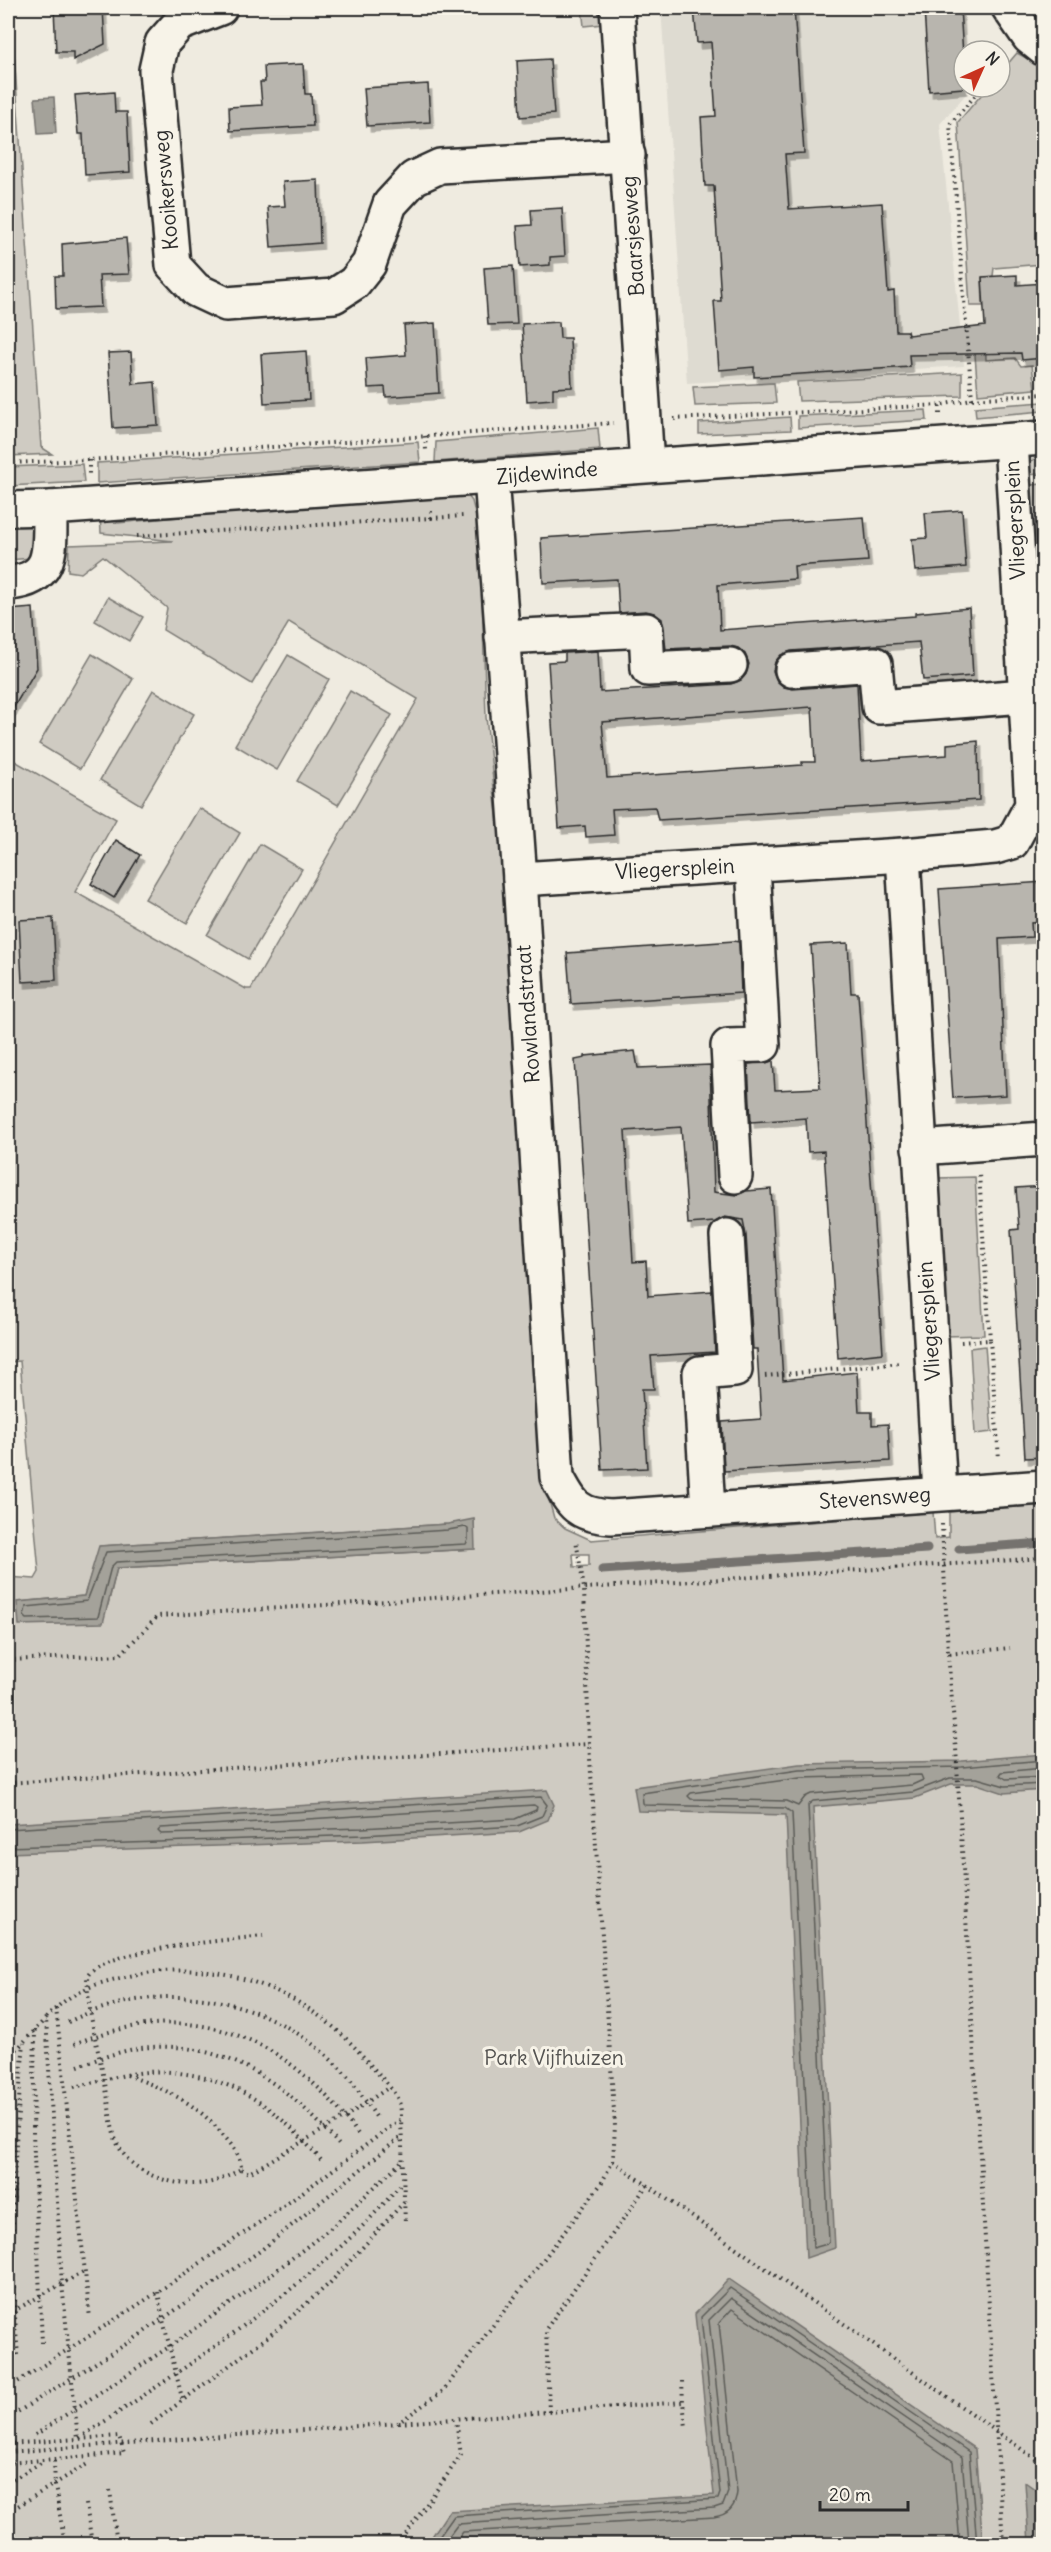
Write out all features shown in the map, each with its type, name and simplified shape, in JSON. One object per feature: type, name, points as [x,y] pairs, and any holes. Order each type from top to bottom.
[{"type":"street","name":"Kooikersweg","points":[[220,8],[180,24],[162,43],[156,70],[173,265],[196,290],[226,304],[334,296],[354,283],[369,264],[390,204],[414,178],[440,166],[628,155]]},
{"type":"street","name":"Baarsjesweg","points":[[617,8],[646,465]]},
{"type":"street","points":[[1009,8],[1029,37],[1044,49]]},
{"type":"street","name":"Zijdewinde","points":[[8,509],[50,508],[1044,438]]},
{"type":"street","name":"Vliegersplein","points":[[520,879],[903,855],[995,847],[1012,842],[1032,805],[1011,441]]},
{"type":"street","name":"Rowlandstraat","points":[[491,477],[520,879],[556,1477],[570,1502]]},
{"type":"street","points":[[8,583],[36,575],[49,560],[50,508]]},
{"type":"street","points":[[502,638],[646,630],[648,669],[730,664]]},
{"type":"street","points":[[792,670],[875,664],[879,707],[1026,696]]},
{"type":"street","name":"Vliegersplein","points":[[903,855],[918,1148],[940,1494]]},
{"type":"street","points":[[735,1176],[728,1047],[763,1045],[753,865]]},
{"type":"street","points":[[918,1148],[1044,1139]]},
{"type":"street","points":[[708,1510],[700,1373],[735,1370],[727,1236]]},
{"type":"street","name":"Stevensweg","points":[[570,1502],[588,1515],[611,1517],[1044,1487]]},
{"type":"path","points":[[972,99],[950,124],[972,399],[1044,394]]},
{"type":"path","points":[[8,463],[89,460],[644,421],[940,405]]},
{"type":"path","points":[[977,1143],[1001,1490]]},
{"type":"path","points":[[735,1370],[747,1378],[931,1352],[990,1340]]},
{"type":"path","points":[[940,1494],[1003,2544]]},
{"type":"path","points":[[398,2423],[443,2391],[601,2184],[613,2161],[615,2126],[590,1744],[584,1588],[570,1502]]},
{"type":"path","points":[[8,1660],[120,1654],[158,1616],[1044,1558]]},
{"type":"path","points":[[948,1654],[1010,1648]]},
{"type":"path","points":[[8,1722],[9,1783],[590,1744]]},
{"type":"path","points":[[241,2169],[220,2180],[195,2184],[156,2177],[135,2166],[119,2148],[91,2010],[87,1977],[90,1970],[100,1964],[152,1949],[263,1936]]},
{"type":"path","points":[[8,2073],[9,2058],[56,2007],[87,1988],[142,1973],[183,1970],[217,1972],[250,1979],[298,2002],[334,2027],[363,2056],[400,2104],[405,2223]]},
{"type":"path","points":[[68,2022],[91,2010],[114,2003],[154,1997],[193,1997],[228,2002],[262,2013],[292,2029],[344,2073],[378,2120]]},
{"type":"path","points":[[56,2007],[90,2318]]},
{"type":"path","points":[[46,2018],[62,2284],[78,2439]]},
{"type":"path","points":[[74,2044],[96,2035],[156,2023],[188,2023],[216,2027],[253,2041],[281,2057],[312,2081],[345,2116],[358,2134]]},
{"type":"path","points":[[35,2030],[33,2133],[42,2343]]},
{"type":"path","points":[[18,2355],[14,2311],[15,2136],[24,2042]]},
{"type":"path","points":[[78,2066],[140,2048],[171,2047],[231,2059],[264,2076],[296,2098],[339,2145]]},
{"type":"path","points":[[74,2087],[127,2075],[169,2072],[204,2079],[233,2088],[277,2113],[321,2160]]},
{"type":"path","points":[[127,2075],[174,2094],[206,2115],[234,2147],[241,2169],[249,2173],[388,2088]]},
{"type":"path","points":[[8,2388],[158,2292],[292,2200],[401,2119]]},
{"type":"path","points":[[8,2418],[163,2320],[260,2252],[402,2136]]},
{"type":"path","points":[[35,2435],[169,2347],[332,2227],[403,2160]]},
{"type":"path","points":[[613,2161],[1044,2465]]},
{"type":"path","points":[[78,2439],[176,2374],[297,2284],[351,2237],[404,2182]]},
{"type":"path","points":[[549,2412],[546,2329],[647,2185]]},
{"type":"path","points":[[151,2424],[274,2332],[330,2283],[404,2201]]},
{"type":"path","points":[[8,2314],[85,2271]]},
{"type":"path","points":[[158,2292],[183,2402]]},
{"type":"path","points":[[682,2381],[686,2427]]},
{"type":"path","points":[[8,2452],[683,2402]]},
{"type":"path","points":[[399,2544],[461,2455],[456,2420]]},
{"type":"path","points":[[8,2444],[119,2436],[124,2453],[54,2461],[8,2463]]},
{"type":"path","points":[[8,2482],[44,2461]]},
{"type":"path","points":[[54,2461],[55,2486],[65,2544]]},
{"type":"path","points":[[8,2512],[55,2486],[89,2463]]},
{"type":"path","points":[[110,2490],[117,2544]]},
{"type":"path","points":[[86,2504],[92,2544]]},
{"type":"path","points":[[37,2536],[39,2544]]},
{"type":"shaded area","points":[[661,8],[960,8],[962,39],[952,39],[952,99],[962,99],[940,124],[964,366],[687,383]]},
{"type":"green space","points":[[8,8],[11,8],[41,447],[52,454],[8,456],[8,437],[10,435],[8,399]]},
{"type":"green space","points":[[582,8],[602,8],[603,24],[584,26]]},
{"type":"green space","points":[[1017,53],[1043,67],[1043,264],[994,268],[993,276],[982,278],[983,306],[970,306],[958,122],[978,99],[1012,99],[1012,59]]},
{"type":"green space","points":[[985,327],[986,360],[1015,358],[1021,366],[1032,365],[1035,389],[978,394],[973,329]]},
{"type":"green space","points":[[962,373],[962,396],[799,401],[797,382]]},
{"type":"green space","points":[[774,383],[776,403],[695,406],[693,387]]},
{"type":"green space","points":[[1043,402],[1043,411],[976,417],[975,407]]},
{"type":"green space","points":[[926,410],[927,420],[798,428],[798,416]]},
{"type":"green space","points":[[790,417],[791,430],[699,434],[699,423]]},
{"type":"green space","points":[[598,428],[600,449],[435,462],[436,442]]},
{"type":"green space","points":[[418,442],[420,462],[97,483],[97,463]]},
{"type":"green space","points":[[1043,454],[1043,474],[1022,475],[1026,464]]},
{"type":"green space","points":[[82,464],[84,482],[8,486],[8,467]]},
{"type":"green space","points":[[1044,484],[1043,707],[1039,587],[1031,485]]},
{"type":"green space","name":"Park Vijfhuizen","points":[[462,489],[472,501],[480,533],[486,717],[501,851],[529,1254],[540,1468],[554,1518],[565,1528],[591,1540],[933,1512],[935,1539],[949,1537],[949,1512],[1043,1505],[1043,2544],[8,2544],[8,1577],[35,1579],[39,1572],[20,1361],[8,1362],[8,757],[116,819],[75,892],[246,989],[251,989],[418,699],[289,622],[252,684],[163,630],[167,608],[103,556],[81,573],[68,571],[69,545],[173,541],[101,533],[100,514],[110,515],[118,523]],"holes":[[[474,1520],[474,1549],[117,1568],[108,1605],[17,1602],[84,1596],[100,1546],[448,1524]],[[573,1554],[589,1554],[589,1566],[574,1567]]]},
{"type":"green space","points":[[9,524],[37,525],[32,558],[8,560]]},
{"type":"green space","points":[[108,597],[143,617],[129,641],[95,621]]},
{"type":"green space","points":[[92,654],[133,679],[80,769],[39,744]]},
{"type":"green space","points":[[288,655],[329,679],[277,770],[235,745]]},
{"type":"green space","points":[[153,690],[194,714],[141,805],[100,780]]},
{"type":"green space","points":[[350,691],[392,715],[338,805],[297,781]]},
{"type":"green space","points":[[199,808],[240,833],[187,923],[145,899]]},
{"type":"green space","points":[[260,844],[302,869],[248,959],[207,935]]},
{"type":"green space","points":[[975,1177],[984,1335],[945,1336],[938,1178]]},
{"type":"green space","points":[[985,1346],[992,1432],[975,1434],[970,1348]]},
{"type":"water","points":[[54,97],[56,133],[38,134],[35,98]]},
{"type":"water","points":[[474,1519],[475,1549],[117,1568],[103,1623],[19,1625],[17,1602],[84,1596],[99,1546],[448,1524]]},
{"type":"water","points":[[1043,1754],[1043,1790],[1004,1793],[977,1784],[951,1784],[915,1798],[813,1807],[835,2248],[806,2258],[786,1815],[638,1811],[634,1787],[799,1764],[962,1761]]},
{"type":"water","points":[[547,1790],[554,1805],[548,1820],[519,1832],[363,1841],[8,1853],[8,1824]]},
{"type":"water","points":[[729,2279],[975,2449],[983,2544],[427,2544],[449,2511],[714,2495],[695,2314]]},
{"type":"water","points":[[1025,2482],[1043,2495],[1043,2544],[1029,2544]]},
{"type":"building","points":[[54,8],[103,8],[105,44],[73,60],[73,52],[56,52]]},
{"type":"building","points":[[694,8],[794,8],[804,153],[785,154],[789,209],[882,203],[888,292],[894,291],[896,331],[907,331],[908,335],[985,326],[982,277],[1017,275],[1017,285],[1044,283],[1044,358],[1022,360],[1021,353],[909,355],[910,367],[754,377],[754,367],[719,370],[714,301],[721,301],[714,186],[705,186],[701,117],[716,116],[711,42],[697,43]]},
{"type":"building","points":[[924,8],[960,8],[962,39],[952,39],[952,89],[929,91]]},
{"type":"building","points":[[550,59],[554,114],[520,117],[517,61]]},
{"type":"building","points":[[303,64],[305,94],[311,94],[313,126],[230,131],[229,107],[262,105],[260,82],[265,82],[264,66]]},
{"type":"building","points":[[428,84],[430,122],[367,126],[364,88]]},
{"type":"building","points":[[114,92],[115,112],[127,112],[130,172],[85,175],[83,134],[78,134],[75,95]]},
{"type":"building","points":[[318,180],[320,243],[271,247],[268,207],[285,206],[283,182]]},
{"type":"building","points":[[562,208],[565,256],[550,257],[550,265],[520,267],[517,226],[532,225],[531,210]]},
{"type":"building","points":[[126,238],[129,274],[99,275],[101,307],[56,309],[55,276],[63,276],[62,244]]},
{"type":"building","points":[[513,266],[517,324],[488,325],[484,268]]},
{"type":"building","points":[[559,322],[560,338],[570,338],[572,387],[553,388],[553,399],[527,401],[522,324]]},
{"type":"building","points":[[435,323],[439,393],[386,397],[385,387],[368,388],[366,358],[406,355],[404,325]]},
{"type":"building","points":[[306,351],[309,400],[264,403],[261,354]]},
{"type":"building","points":[[131,352],[133,384],[155,382],[158,425],[113,428],[108,353]]},
{"type":"building","points":[[962,510],[966,567],[915,571],[912,539],[927,538],[925,513]]},
{"type":"building","points":[[864,517],[868,561],[794,566],[795,579],[718,585],[720,630],[915,616],[915,613],[969,608],[973,676],[923,680],[919,642],[791,651],[781,655],[775,662],[773,671],[777,681],[784,687],[793,689],[857,684],[861,761],[947,755],[947,744],[978,741],[979,800],[658,820],[655,807],[612,809],[614,835],[586,837],[585,826],[559,828],[548,662],[565,661],[565,653],[598,651],[600,692],[731,684],[741,680],[749,664],[745,654],[738,648],[730,646],[666,649],[662,619],[646,611],[619,613],[617,579],[543,583],[541,538]],"holes":[[[812,707],[815,762],[802,762],[802,765],[607,778],[602,722]]]},
{"type":"building","points":[[33,608],[37,668],[8,717],[8,610]]},
{"type":"building","points":[[116,840],[140,855],[114,898],[91,884]]},
{"type":"building","points":[[1044,882],[1044,922],[1031,923],[1032,937],[999,939],[1006,1095],[953,1098],[939,889]]},
{"type":"building","points":[[53,918],[56,980],[22,982],[19,920]]},
{"type":"building","points":[[739,942],[741,993],[571,1004],[567,953]]},
{"type":"building","points":[[848,943],[851,993],[858,993],[883,1353],[838,1358],[824,1151],[808,1152],[806,1118],[751,1122],[748,1064],[773,1061],[775,1090],[820,1088],[811,945]]},
{"type":"building","points":[[635,1051],[638,1068],[710,1065],[714,1192],[737,1195],[746,1191],[771,1189],[783,1380],[857,1372],[859,1412],[872,1412],[872,1425],[888,1424],[890,1461],[724,1471],[722,1422],[761,1419],[757,1349],[753,1349],[746,1235],[743,1220],[725,1217],[715,1222],[688,1224],[681,1127],[625,1131],[633,1262],[646,1261],[648,1296],[712,1291],[715,1352],[651,1356],[654,1389],[642,1389],[647,1468],[602,1470],[575,1060],[585,1058],[585,1056]]},
{"type":"building","points":[[1044,1186],[1044,1457],[1025,1458],[1011,1230],[1019,1229],[1016,1188]]},
{"type":"waterway","points":[[959,1549],[1044,1543]]},
{"type":"waterway","points":[[602,1570],[927,1549]]}]
